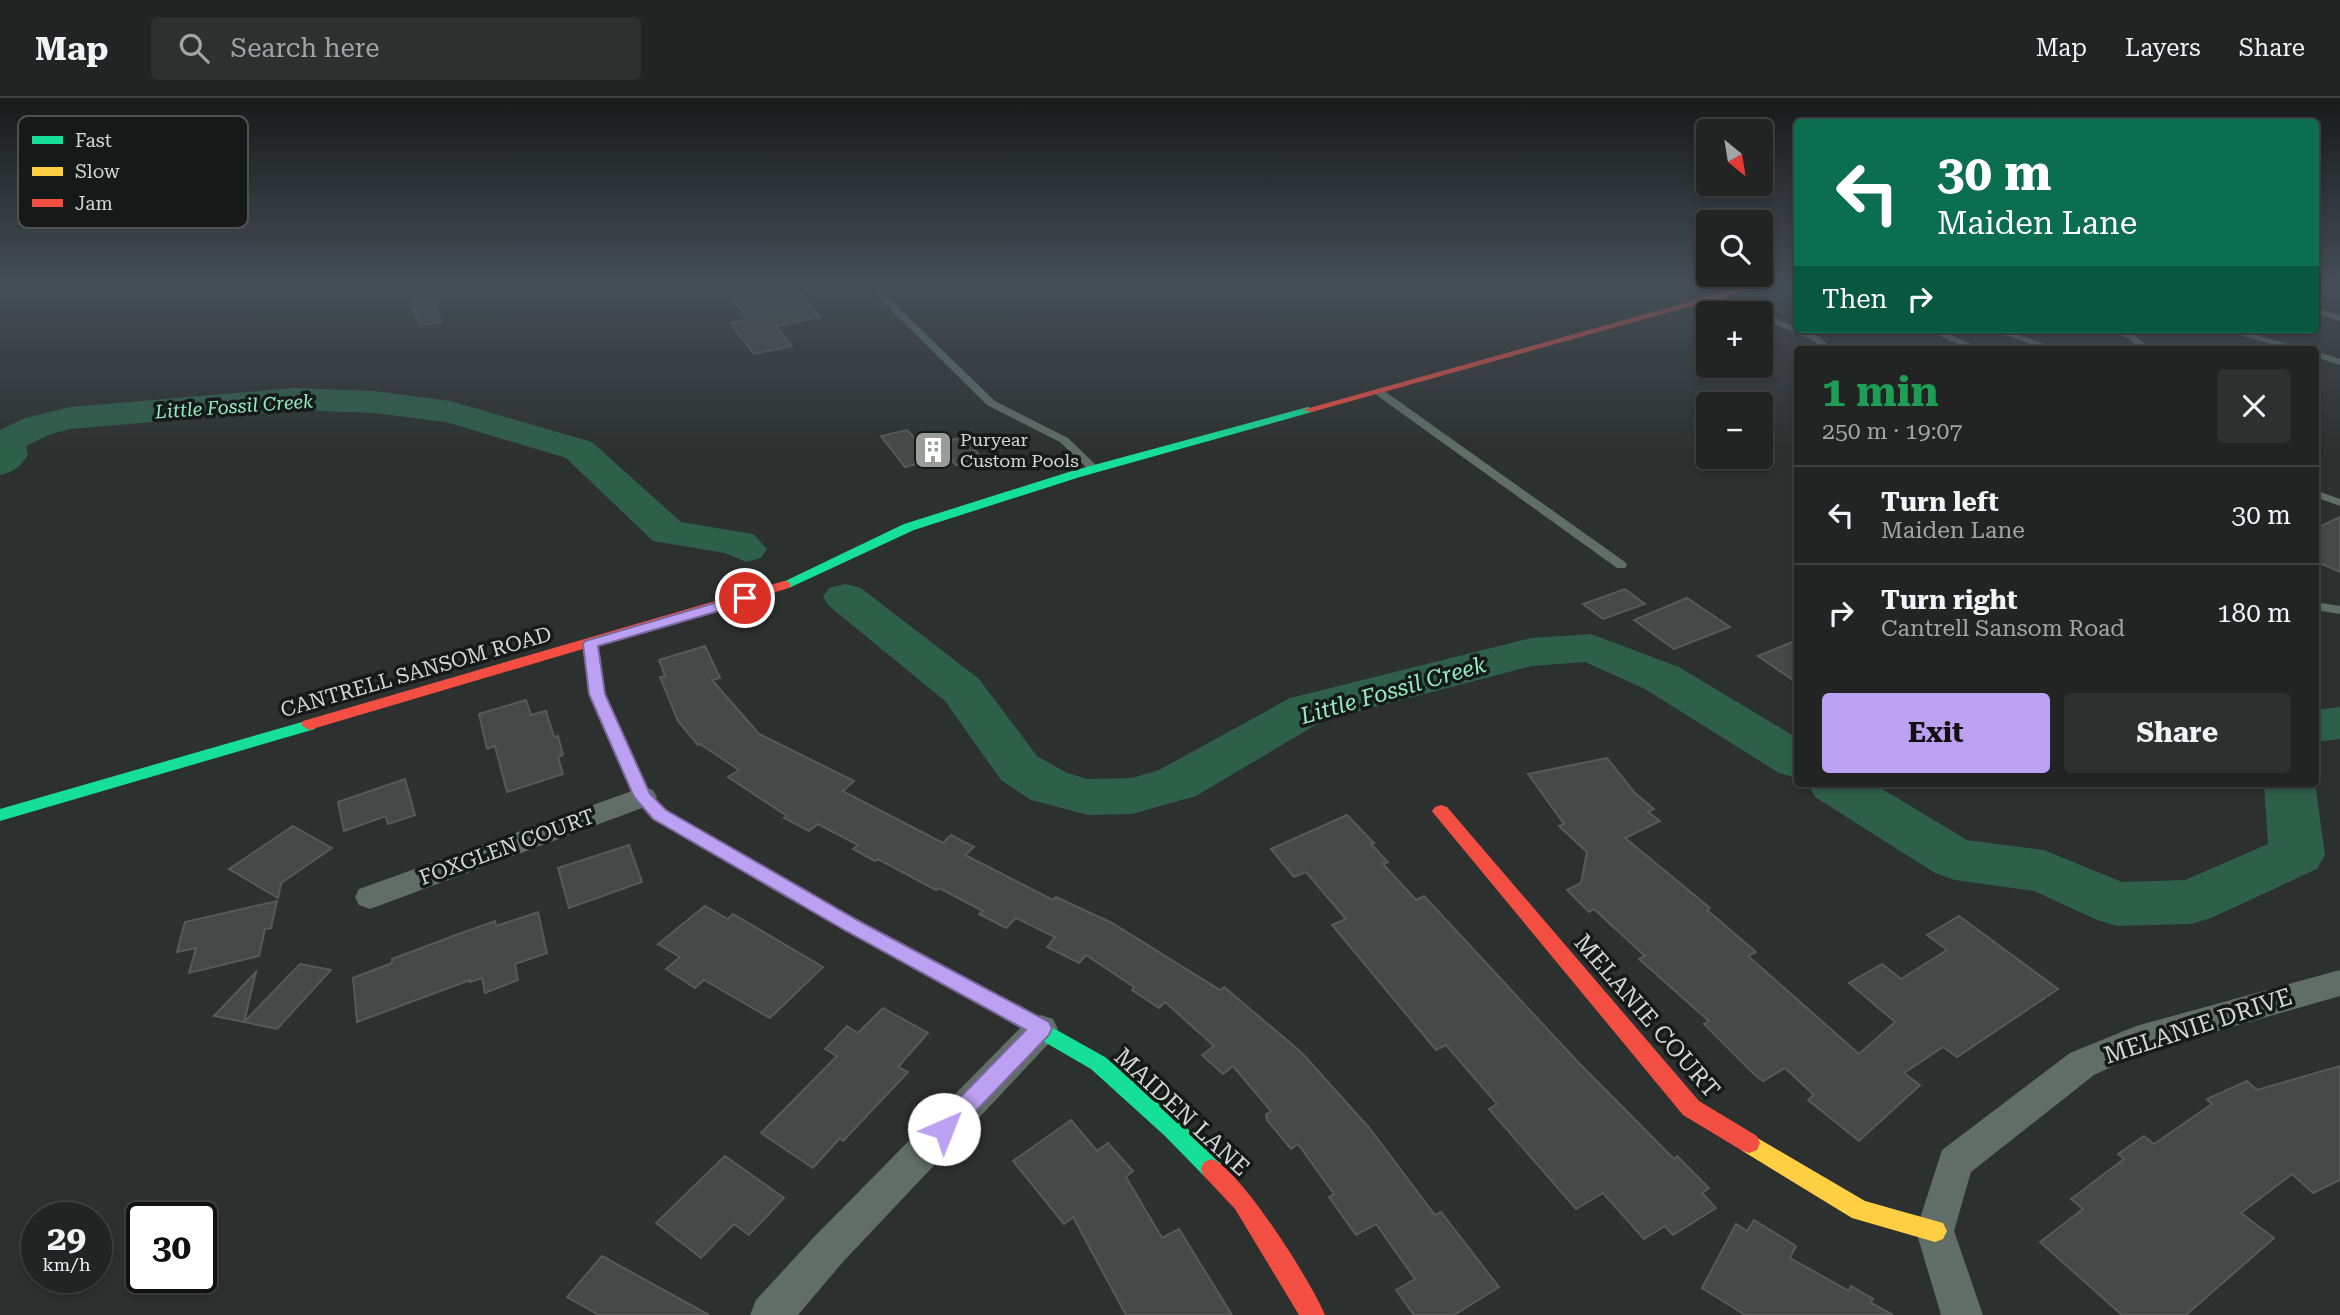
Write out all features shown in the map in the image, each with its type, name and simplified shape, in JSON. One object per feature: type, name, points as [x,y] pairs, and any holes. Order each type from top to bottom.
[{"type":"main road","name":"CANTRELL SANSOM ROAD","points":[[0,815],[783,586],[909,527],[1094,469],[1562,341]]},
{"type":"main road","name":"MAIDEN LANE","points":[[590,644],[597,694],[643,797],[660,814],[853,926],[1041,1028],[1098,1063],[1173,1129],[1242,1201],[1313,1315]]},
{"type":"main road","name":"MELANIE COURT","points":[[1441,811],[1691,1108],[1860,1210],[1935,1231]]},
{"type":"street","name":"FOXGLEN COURT","points":[[370,897],[643,797]]},
{"type":"street","name":"MELANIE DRIVE","points":[[1935,1231],[1955,1162],[2082,1064],[2136,1040],[2340,983]]},
{"type":"street","points":[[771,1315],[828,1250],[1041,1028]]},
{"type":"street","points":[[1935,1231],[1962,1315]]},
{"type":"lane","points":[[927,341],[991,403],[1064,440],[1094,469]]},
{"type":"lane","points":[[2268,341],[2289,346]]},
{"type":"lane","points":[[2319,355],[2340,362]]},
{"type":"lane","points":[[1379,392],[1621,565]]},
{"type":"lane","points":[[2319,497],[2340,503]]},
{"type":"lane","points":[[2319,607],[2340,610]]},
{"type":"building","points":[[744,341],[788,341],[792,346],[754,354]]},
{"type":"building","points":[[907,430],[933,459],[905,467],[881,436]]},
{"type":"building","points":[[963,437],[982,458],[956,465],[938,444]]},
{"type":"building","points":[[2340,517],[2340,572],[2319,563],[2319,527]]},
{"type":"building","points":[[1625,589],[1645,604],[1603,619],[1583,604]]},
{"type":"building","points":[[1687,598],[1730,627],[1674,649],[1634,620]]},
{"type":"building","points":[[1794,641],[1794,681],[1758,656]]},
{"type":"building","points":[[705,646],[720,678],[712,680],[759,734],[854,781],[843,791],[943,843],[951,835],[974,847],[965,855],[1053,900],[1056,897],[1112,923],[1220,990],[1224,987],[1302,1053],[1370,1129],[1435,1215],[1441,1212],[1499,1287],[1454,1315],[1414,1315],[1396,1290],[1415,1279],[1376,1224],[1356,1235],[1329,1197],[1334,1194],[1298,1144],[1291,1149],[1267,1120],[1266,1115],[1271,1111],[1233,1066],[1223,1074],[1202,1055],[1214,1046],[1165,1002],[1159,1008],[1132,990],[1134,987],[1086,955],[1079,963],[1047,947],[1055,937],[1016,918],[1006,928],[979,914],[983,911],[939,888],[936,890],[878,859],[875,861],[853,849],[858,845],[818,824],[809,831],[784,818],[787,816],[728,777],[739,770],[698,745],[678,721],[660,677],[665,676],[659,660]]},
{"type":"building","points":[[526,700],[531,715],[546,711],[554,737],[558,736],[563,755],[558,757],[563,774],[507,792],[495,746],[487,749],[479,714]]},
{"type":"building","points":[[1607,758],[1635,793],[1654,809],[1648,812],[1660,821],[1625,838],[1710,908],[1707,910],[1756,952],[1748,956],[1859,1054],[1895,1022],[1849,983],[1882,964],[1901,979],[1947,950],[1927,935],[1959,916],[2058,989],[1957,1057],[1943,1047],[1904,1073],[1920,1085],[1859,1141],[1808,1100],[1814,1095],[1785,1068],[1763,1081],[1754,1074],[1704,1024],[1709,1021],[1639,959],[1645,956],[1594,909],[1589,912],[1567,890],[1581,883],[1587,852],[1559,826],[1564,824],[1528,774]]},
{"type":"building","points":[[405,779],[415,815],[388,824],[386,816],[344,831],[338,802]]},
{"type":"building","points":[[1347,815],[1374,843],[1371,844],[1388,862],[1383,864],[1416,900],[1424,896],[1576,1060],[1674,1159],[1677,1156],[1709,1188],[1702,1193],[1716,1208],[1673,1235],[1665,1226],[1644,1239],[1603,1193],[1576,1209],[1489,1109],[1497,1104],[1446,1045],[1436,1050],[1332,925],[1346,919],[1306,872],[1294,877],[1271,849]]},
{"type":"building","points":[[293,826],[332,848],[281,883],[278,898],[229,869]]},
{"type":"building","points":[[629,845],[642,882],[569,908],[558,868]]},
{"type":"building","points":[[277,901],[271,928],[265,929],[259,956],[189,973],[196,948],[177,952],[185,922]]},
{"type":"building","points":[[705,906],[728,919],[733,914],[823,967],[770,1018],[704,980],[695,988],[666,969],[680,957],[658,944]]},
{"type":"building","points":[[538,912],[547,953],[515,964],[518,980],[485,993],[482,978],[470,980],[357,1022],[353,978],[392,963],[392,959],[495,921],[496,926]]},
{"type":"building","points":[[300,964],[331,970],[277,1029],[244,1022]]},
{"type":"building","points":[[256,972],[244,1022],[214,1016]]},
{"type":"building","points":[[883,1008],[928,1033],[898,1067],[908,1072],[843,1141],[840,1138],[813,1168],[761,1133],[837,1056],[825,1049],[847,1026],[858,1033]]},
{"type":"building","points":[[2340,1066],[2340,1180],[2313,1193],[2292,1174],[2241,1213],[2274,1238],[2186,1315],[2122,1315],[2040,1242],[2083,1209],[2071,1199],[2124,1159],[2118,1154],[2144,1136],[2154,1144],[2212,1104],[2207,1099],[2247,1081],[2257,1090]]},
{"type":"building","points":[[1071,1120],[1097,1151],[1108,1143],[1133,1171],[1126,1177],[1162,1238],[1179,1229],[1232,1315],[1126,1315],[1073,1217],[1064,1224],[1013,1161]]},
{"type":"building","points":[[725,1156],[784,1198],[749,1235],[734,1224],[701,1258],[656,1223]]},
{"type":"building","points":[[1754,1220],[1796,1246],[1790,1258],[1849,1291],[1851,1286],[1873,1299],[1871,1303],[1893,1315],[1745,1315],[1702,1288],[1736,1224],[1747,1231]]},
{"type":"building","points":[[602,1256],[709,1315],[599,1315],[567,1297]]},
{"type":"waterway","name":"Little Fossil Creek","points":[[0,464],[9,455],[6,441],[38,426],[70,418],[294,399],[374,402],[450,412],[579,450],[668,532],[738,543],[746,549]]},
{"type":"waterway","name":"Little Fossil Creek","points":[[845,597],[962,690],[1019,768],[1050,787],[1088,797],[1132,796],[1177,783],[1307,709],[1531,652],[1591,648],[1662,678],[1794,759]]},
{"type":"waterway","name":"Little Fossil Creek","points":[[2319,726],[2340,723]]},
{"type":"waterway","name":"Little Fossil Creek","points":[[1839,787],[1955,859],[2044,871],[2117,904],[2191,902],[2297,855],[2290,787]]},
{"type":"traffic: fast","points":[[784,585],[909,527],[1076,474],[1308,410]]},
{"type":"traffic: fast","points":[[0,815],[309,725]]},
{"type":"traffic: fast","points":[[1003,1008],[1098,1063],[1173,1129],[1212,1169]]},
{"type":"traffic: slow","points":[[1749,1143],[1860,1210],[1935,1231]]},
{"type":"traffic: jam","points":[[1308,410],[1559,341]]},
{"type":"traffic: jam","points":[[309,725],[784,585]]},
{"type":"traffic: jam","points":[[590,644],[597,694],[643,797],[659,814],[853,926],[1003,1008]]},
{"type":"traffic: jam","points":[[1441,811],[1691,1108],[1749,1143]]},
{"type":"traffic: jam","points":[[1212,1169],[1243,1201],[1313,1315]]},
{"type":"place","name":"Puryear Custom Pools","points":[[933,450]]},
{"type":"route","points":[[745,598],[590,644],[597,694],[643,797],[660,814],[853,926],[1041,1028],[944,1129]]}]
